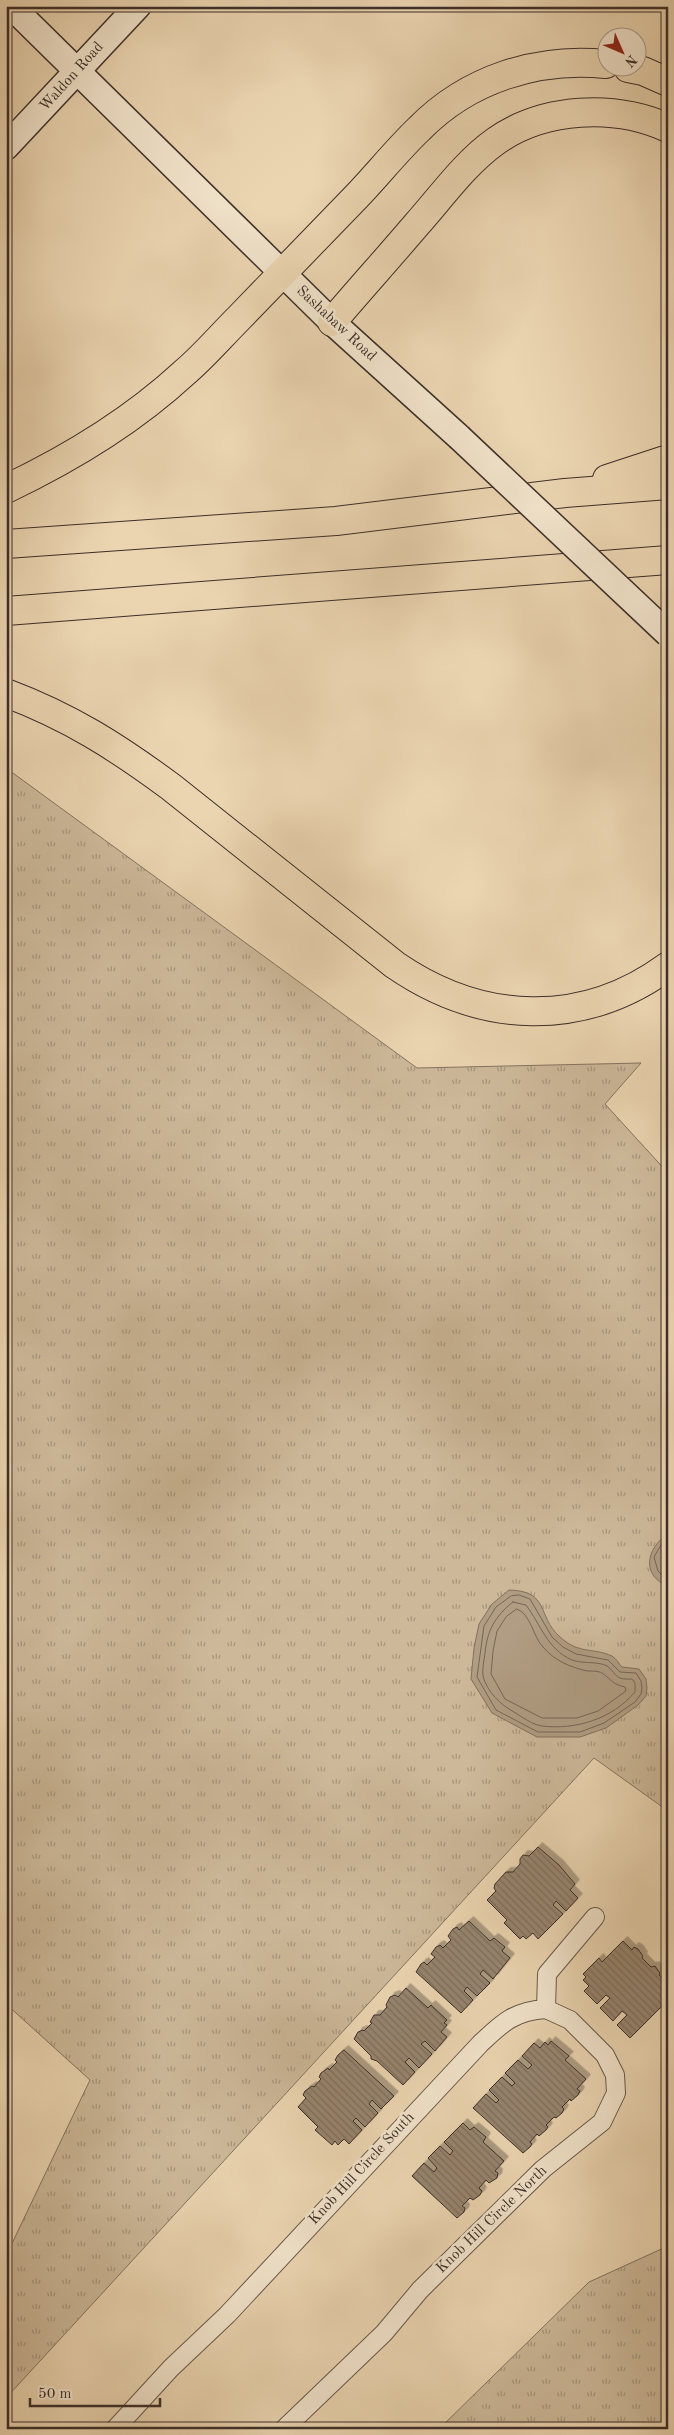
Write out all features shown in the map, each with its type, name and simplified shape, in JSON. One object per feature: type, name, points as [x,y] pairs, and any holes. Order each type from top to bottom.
[{"type":"highway","points":[[6,489],[88,446],[155,400],[186,372],[282,274],[419,128],[448,104],[504,74],[533,66],[572,62],[596,63]]},
{"type":"highway","points":[[646,72],[668,82]]},
{"type":"highway","points":[[332,322],[452,183],[496,141],[523,127],[550,118],[581,113],[610,113],[640,118],[668,128]]},
{"type":"highway","points":[[565,493],[668,459]]},
{"type":"highway","points":[[6,544],[336,521],[565,493],[668,485]]},
{"type":"highway","points":[[6,611],[668,560]]},
{"type":"highway","points":[[6,693],[49,709],[84,727],[134,759],[172,786],[395,965],[426,984],[454,997],[486,1007],[522,1012],[570,1009],[620,994],[668,966]]},
{"type":"main road","name":"Sashabaw Road","points":[[11,6],[332,322],[459,437],[668,634]]},
{"type":"main road","name":"Waldon Road","points":[[6,147],[138,6]]},
{"type":"street","points":[[546,2010],[547,1974],[595,1917]]},
{"type":"street","name":"Knob Hill Circle South","points":[[115,2429],[171,2368],[227,2315],[480,2044],[506,2020],[528,2010],[546,2010]]},
{"type":"street","name":"Knob Hill Circle North","points":[[284,2429],[384,2333],[420,2290],[536,2176],[602,2122],[616,2093],[615,2074],[605,2055],[570,2020],[546,2010]]},
{"type":"green space","points":[[6,768],[417,1068],[641,1063],[605,1104],[668,1173],[668,1811],[594,1758],[6,2398],[6,2256],[90,2080],[6,2004]]},
{"type":"green space","points":[[668,2246],[668,2429],[439,2429],[589,2282]]},
{"type":"water","points":[[668,1534],[668,1586],[654,1576],[650,1569],[650,1562],[651,1554],[655,1547]]},
{"type":"water","points":[[509,1590],[522,1591],[537,1600],[552,1628],[566,1642],[579,1648],[612,1656],[622,1667],[639,1669],[646,1679],[646,1696],[638,1705],[606,1728],[580,1737],[537,1737],[492,1713],[471,1679],[474,1648],[479,1624],[492,1604]]},
{"type":"building","points":[[538,1847],[559,1865],[575,1884],[570,1890],[578,1898],[566,1911],[556,1901],[553,1905],[563,1914],[538,1939],[533,1933],[526,1939],[523,1936],[520,1939],[504,1923],[507,1920],[487,1900],[496,1891],[494,1888],[495,1884],[506,1872],[513,1872],[520,1864],[520,1859],[523,1855],[529,1856]]},
{"type":"building","points":[[469,1921],[490,1941],[494,1938],[505,1947],[502,1951],[510,1958],[493,1979],[483,1970],[480,1974],[490,1983],[477,1996],[467,1987],[464,1991],[473,2000],[461,2013],[416,1972],[421,1964],[424,1962],[427,1965],[435,1957],[431,1954],[436,1947],[440,1945],[443,1948],[451,1940],[448,1936],[453,1929],[457,1927],[459,1930]]},
{"type":"building","points":[[623,1941],[632,1950],[634,1947],[638,1949],[643,1956],[642,1958],[651,1967],[655,1966],[660,1973],[659,1975],[668,1983],[668,2000],[630,2038],[617,2025],[627,2015],[622,2011],[613,2021],[600,2008],[610,1998],[606,1995],[597,2004],[584,1991],[589,1986],[583,1980],[586,1977],[583,1974],[599,1958],[602,1962]]},
{"type":"building","points":[[406,1988],[428,2008],[431,2005],[447,2020],[444,2023],[447,2025],[441,2032],[447,2037],[435,2051],[425,2041],[421,2044],[432,2054],[419,2068],[409,2058],[405,2062],[415,2072],[403,2085],[377,2061],[371,2059],[371,2056],[354,2039],[358,2032],[364,2031],[372,2023],[370,2022],[374,2015],[380,2015],[387,2007],[386,2005],[390,1997],[395,1995],[398,1997]]},
{"type":"building","points":[[551,2041],[569,2056],[565,2060],[586,2079],[577,2089],[580,2091],[578,2095],[571,2101],[570,2099],[562,2107],[564,2109],[562,2113],[556,2118],[554,2117],[546,2125],[548,2127],[539,2136],[537,2134],[530,2142],[532,2144],[530,2147],[523,2153],[473,2108],[486,2094],[496,2103],[499,2100],[489,2090],[502,2077],[512,2086],[515,2083],[505,2073],[518,2060],[528,2069],[532,2065],[522,2056],[534,2043],[540,2048],[545,2042],[548,2045]]},
{"type":"building","points":[[344,2050],[394,2096],[381,2109],[372,2100],[369,2104],[378,2113],[365,2127],[356,2118],[353,2121],[362,2130],[349,2144],[344,2139],[338,2145],[335,2141],[332,2145],[315,2130],[318,2127],[298,2107],[306,2098],[303,2095],[305,2091],[312,2086],[314,2087],[321,2079],[319,2077],[321,2073],[328,2068],[329,2070],[337,2062],[335,2060]]},
{"type":"building","points":[[463,2123],[470,2130],[474,2127],[486,2137],[483,2142],[504,2161],[495,2171],[498,2173],[497,2178],[489,2183],[486,2180],[479,2188],[482,2191],[480,2195],[473,2200],[470,2198],[462,2206],[465,2208],[464,2212],[457,2218],[412,2176],[424,2163],[434,2172],[437,2168],[428,2158],[440,2146],[450,2155],[453,2151],[444,2142]]}]
